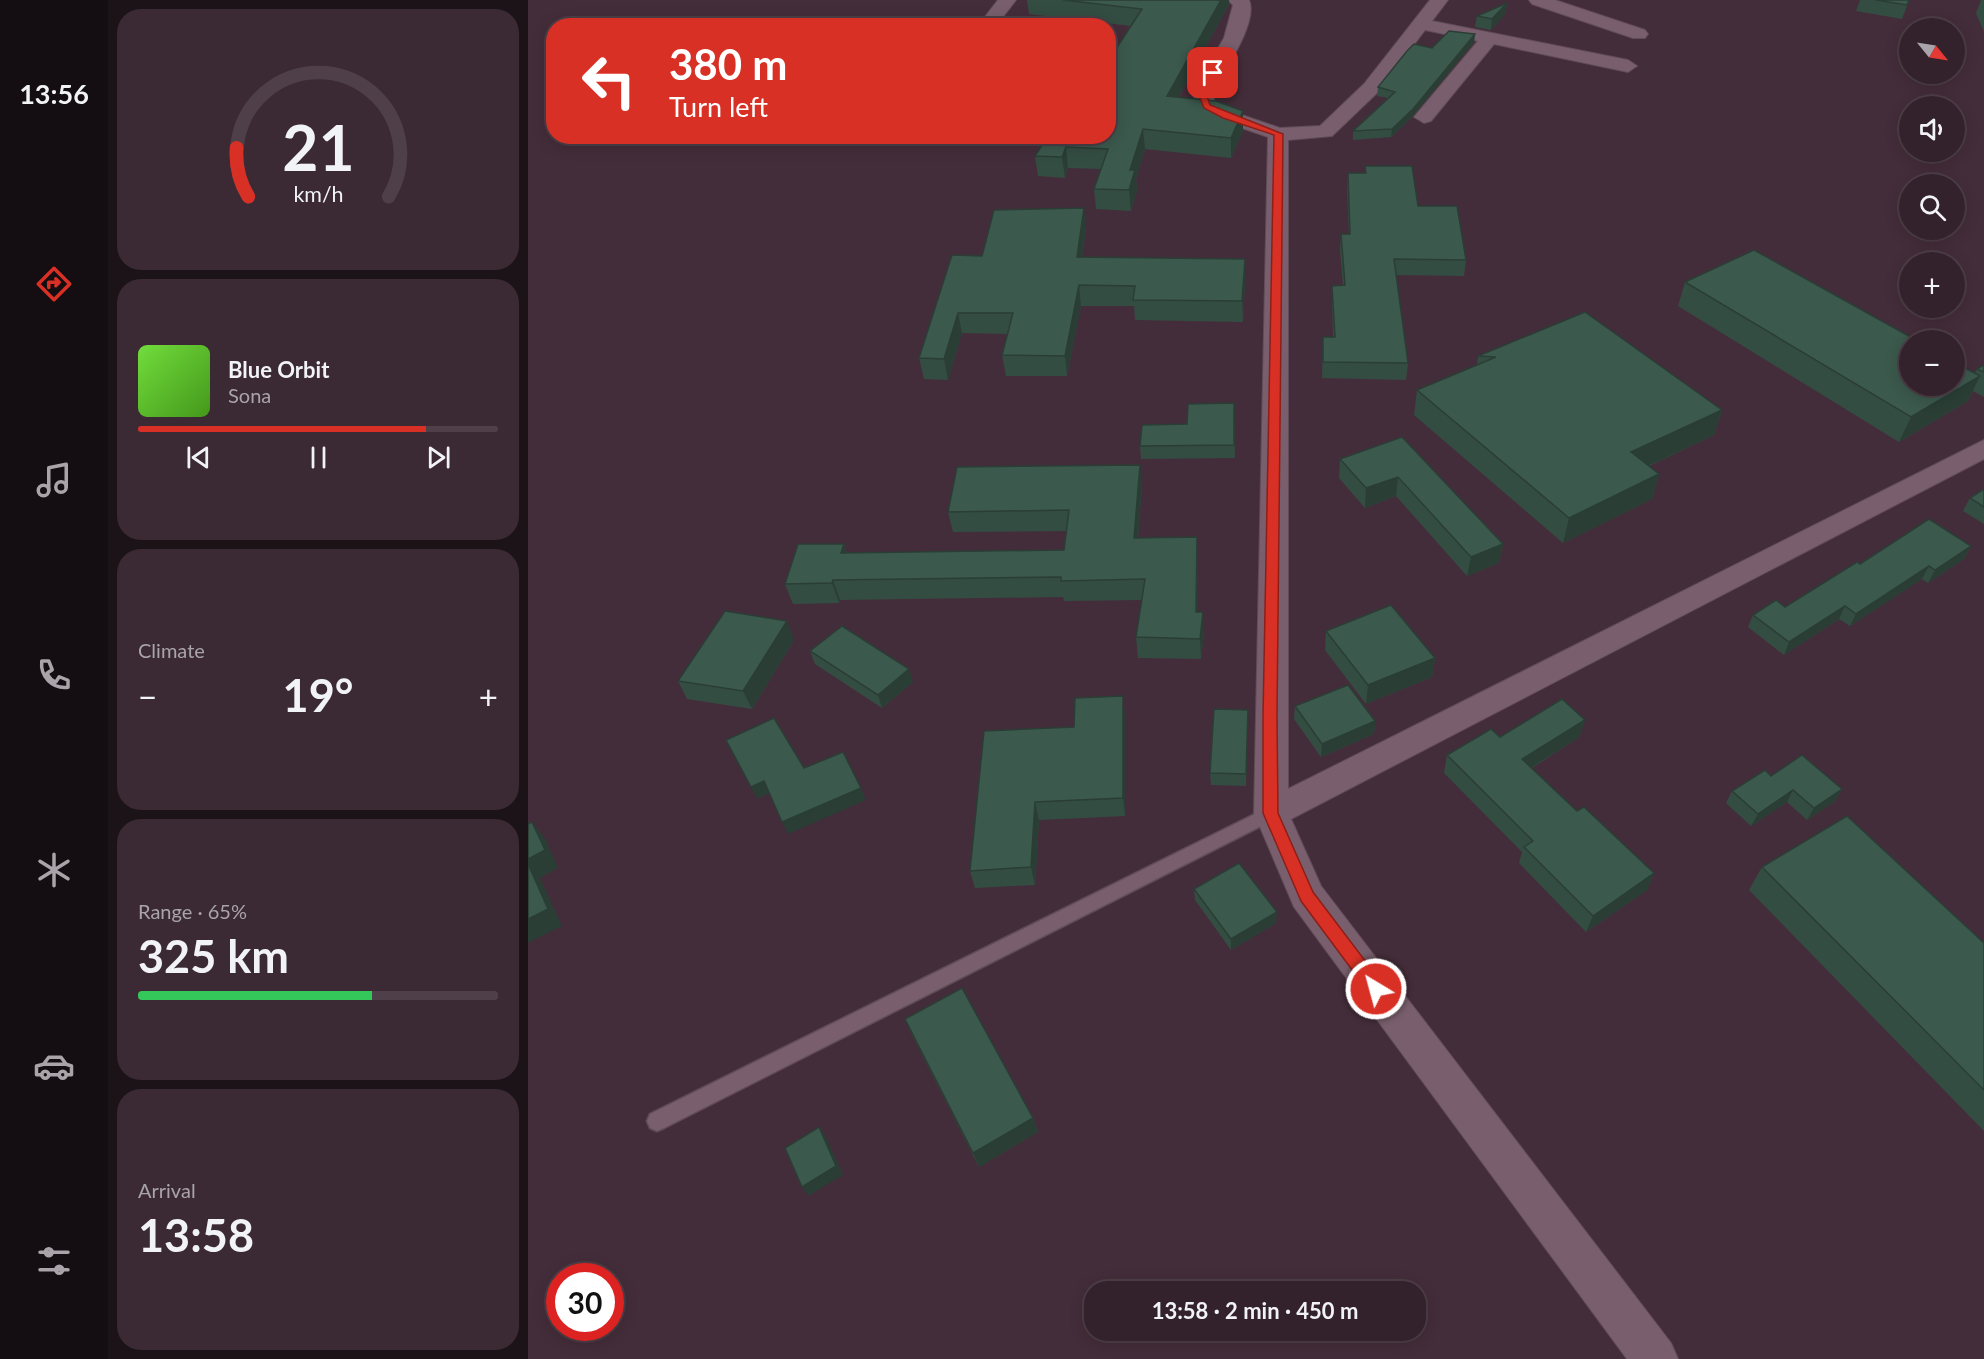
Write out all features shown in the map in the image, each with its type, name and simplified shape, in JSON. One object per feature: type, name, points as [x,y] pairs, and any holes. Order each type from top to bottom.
[{"type":"street","points":[[993,18],[1007,0]]},
{"type":"street","points":[[1238,0],[1242,3],[1235,33],[1202,93],[1207,106],[1216,111],[1278,134],[1324,132],[1371,88],[1439,0]]},
{"type":"street","points":[[1538,0],[1639,34]]},
{"type":"street","points":[[1420,24],[1628,66]]},
{"type":"street","points":[[1424,117],[1490,38]]},
{"type":"street","points":[[1278,134],[1270,716],[1271,813],[1307,896],[1654,1359]]},
{"type":"street","points":[[1271,813],[1984,448]]},
{"type":"lane","points":[[657,1121],[1271,813]]},
{"type":"building","points":[[1063,0],[1221,0],[1167,96],[1216,101],[1243,111],[1231,138],[1143,129],[1130,170],[1135,170],[1129,190],[1094,189],[1108,149],[1066,147],[1062,157],[1035,156],[1043,144],[1116,144],[1116,49],[1142,9]]},
{"type":"building","points":[[1876,0],[1909,0],[1907,5]]},
{"type":"building","points":[[1507,3],[1492,19],[1477,16]]},
{"type":"building","points":[[1449,31],[1475,34],[1413,109],[1392,129],[1353,131],[1395,92],[1378,87],[1407,51],[1414,44],[1432,48]]},
{"type":"building","points":[[1365,166],[1412,166],[1418,206],[1457,206],[1466,260],[1394,259],[1408,363],[1323,362],[1323,337],[1335,337],[1332,286],[1345,285],[1341,234],[1350,234],[1348,173],[1366,173]]},
{"type":"building","points":[[1084,208],[1077,257],[1245,259],[1242,301],[1133,300],[1135,286],[1079,285],[1065,356],[1002,355],[1013,313],[958,313],[944,359],[919,358],[952,255],[982,256],[994,210]]},
{"type":"building","points":[[1754,250],[1899,331],[1899,396],[1946,396],[1911,417],[1685,282]]},
{"type":"building","points":[[1585,312],[1722,410],[1631,452],[1659,474],[1569,518],[1417,390],[1496,357],[1478,356]]},
{"type":"building","points":[[1984,365],[1984,372],[1977,369]]},
{"type":"building","points":[[1965,368],[1980,376],[1965,385]]},
{"type":"building","points":[[1234,403],[1234,445],[1140,446],[1142,425],[1187,424],[1188,404]]},
{"type":"building","points":[[1402,437],[1503,544],[1471,557],[1398,477],[1366,488],[1340,459]]},
{"type":"building","points":[[1140,465],[1134,538],[1197,537],[1196,612],[1203,612],[1200,639],[1136,637],[1145,579],[1061,581],[1061,577],[833,580],[832,583],[785,584],[798,544],[844,544],[841,553],[1064,550],[1069,510],[948,512],[957,467]]},
{"type":"building","points":[[1984,489],[1984,507],[1970,498]]},
{"type":"building","points":[[1929,519],[1971,546],[1935,570],[1929,566],[1856,614],[1845,606],[1789,642],[1753,615],[1776,600],[1785,607],[1857,562],[1860,564]]},
{"type":"building","points":[[1391,605],[1435,658],[1368,685],[1326,631]]},
{"type":"building","points":[[725,611],[787,621],[743,691],[678,681]]},
{"type":"building","points":[[842,626],[909,669],[878,695],[810,651]]},
{"type":"building","points":[[1348,685],[1375,721],[1322,744],[1295,706]]},
{"type":"building","points":[[1123,696],[1123,798],[1035,802],[1031,867],[970,871],[984,731],[1074,727],[1075,698]]},
{"type":"building","points":[[1562,699],[1585,720],[1522,759],[1577,811],[1584,807],[1654,873],[1593,916],[1524,847],[1533,841],[1447,755],[1491,729],[1500,737]]},
{"type":"building","points":[[1214,709],[1248,710],[1246,774],[1210,773]]},
{"type":"building","points":[[774,718],[804,768],[843,752],[861,788],[782,822],[764,781],[751,787],[726,740]]},
{"type":"building","points":[[1802,755],[1842,789],[1814,808],[1793,790],[1758,814],[1732,791],[1765,770],[1771,776]]},
{"type":"building","points":[[1847,816],[1984,943],[1984,1090],[1762,867]]},
{"type":"building","points":[[532,822],[545,850],[528,859],[528,824]]},
{"type":"building","points":[[1239,863],[1277,912],[1231,939],[1194,889]]},
{"type":"building","points":[[528,864],[548,909],[528,919]]},
{"type":"building","points":[[962,988],[1033,1118],[973,1153],[905,1019]]},
{"type":"building","points":[[819,1127],[836,1166],[802,1187],[785,1148]]},
{"type":"route","points":[[1213,73],[1202,93],[1207,106],[1226,116],[1278,134],[1270,716],[1271,813],[1307,896],[1376,989]]}]
